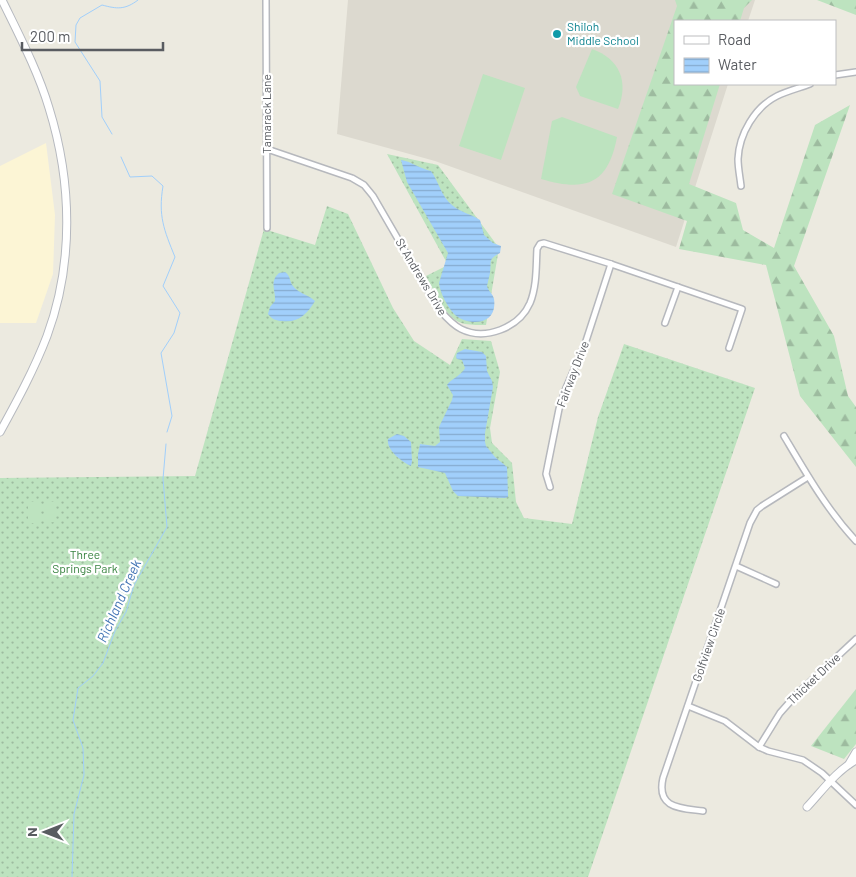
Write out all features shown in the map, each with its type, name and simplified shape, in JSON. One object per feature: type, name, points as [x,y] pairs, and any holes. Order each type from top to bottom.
[{"type":"main road","points":[[0,432],[30,376],[47,336],[59,295],[67,244],[65,181],[59,145],[49,108],[36,72],[2,0]]},
{"type":"main road","points":[[807,807],[848,764],[856,752]]},
{"type":"main road","points":[[848,764],[856,760]]},
{"type":"street","name":"Tamarack Lane","points":[[266,0],[267,228]]},
{"type":"street","points":[[836,75],[856,72]]},
{"type":"street","points":[[741,186],[738,159],[745,130],[766,103],[798,86]]},
{"type":"street","name":"St Andrews Drive","points":[[267,149],[352,178],[364,185],[373,196],[438,308],[448,320],[462,330],[477,334],[492,333],[507,328],[520,317],[529,304],[534,290],[538,249],[540,244],[544,243],[612,264],[742,309],[729,348]]},
{"type":"street","name":"Fairway Drive","points":[[550,487],[546,474],[559,409],[585,344],[612,264]]},
{"type":"street","points":[[665,323],[678,287]]},
{"type":"street","points":[[784,436],[808,478],[830,510],[856,541]]},
{"type":"street","name":"Golfview Circle","points":[[703,811],[671,805],[666,801],[661,791],[663,778],[750,523],[757,510],[808,478]]},
{"type":"street","points":[[736,566],[776,584]]},
{"type":"street","name":"Thicket Drive","points":[[760,747],[780,713],[796,695],[856,639]]},
{"type":"street","points":[[688,706],[725,721],[760,747],[777,754],[803,760],[831,781],[856,805]]},
{"type":"shaded area","points":[[348,0],[755,0],[748,20],[674,20],[674,85],[728,85],[676,247],[435,161],[337,134]]},
{"type":"shaded area","points":[[46,143],[55,215],[53,274],[36,323],[0,323],[0,166]]},
{"type":"green space","points":[[675,0],[752,0],[744,8],[740,20],[674,20],[674,85],[720,85],[689,184],[736,203],[743,230],[774,248],[815,125],[850,105],[794,266],[834,336],[848,396],[856,407],[856,467],[800,396],[766,265],[679,249],[687,221],[612,194],[677,6]]},
{"type":"green space","points":[[817,0],[856,0],[856,15]]},
{"type":"green space","points":[[592,49],[602,53],[609,59],[620,73],[623,90],[618,109],[580,96],[576,87]]},
{"type":"green space","points":[[483,74],[525,88],[501,160],[459,146]]},
{"type":"green space","points":[[562,117],[617,137],[608,166],[601,175],[592,181],[570,185],[541,179],[552,121]]},
{"type":"green space","points":[[387,154],[438,165],[499,248],[486,325],[465,324],[458,321],[446,311],[437,297],[426,276],[448,265]]},
{"type":"green space","name":"Three Springs Park","points":[[327,206],[348,214],[393,308],[414,341],[450,365],[462,339],[491,341],[500,372],[490,428],[492,443],[512,463],[516,502],[524,518],[572,524],[598,417],[624,344],[755,388],[588,877],[0,877],[0,478],[195,476],[264,229],[315,245]]},
{"type":"green space","points":[[28,502],[39,502],[39,523],[28,523]]},
{"type":"green space","points":[[44,502],[54,502],[55,522],[44,523]]},
{"type":"green space","points":[[856,689],[856,744],[844,759],[811,746]]},
{"type":"water","points":[[401,160],[431,171],[448,201],[458,209],[480,220],[484,235],[493,243],[501,246],[500,253],[493,257],[491,261],[487,286],[494,299],[494,308],[492,314],[487,319],[475,322],[461,319],[452,312],[445,300],[439,283],[448,253],[407,182]]},
{"type":"water","points":[[285,272],[295,288],[315,301],[302,317],[293,321],[276,320],[268,314],[270,307],[275,301],[274,280],[279,273]]},
{"type":"water","points":[[465,349],[482,352],[486,356],[487,371],[493,387],[485,442],[495,457],[507,467],[508,497],[505,498],[458,496],[453,491],[445,473],[418,467],[420,444],[435,446],[440,442],[439,427],[453,395],[447,385],[465,368],[462,360],[456,357],[457,353]]},
{"type":"water","points":[[397,434],[404,436],[411,442],[411,466],[399,459],[389,447],[388,439]]},
{"type":"waterway","name":"Richland Creek","points":[[112,134],[102,117],[100,81],[75,42],[76,25],[80,18],[102,5],[121,8],[129,6],[138,0]]},
{"type":"waterway","name":"Richland Creek","points":[[121,157],[130,177],[152,176],[163,186],[161,206],[163,223],[175,257],[163,286],[180,313],[174,333],[161,353],[172,416],[167,432]]},
{"type":"waterway","name":"Richland Creek","points":[[72,877],[74,814],[84,775],[83,748],[73,720],[78,688],[93,676],[103,663],[115,631],[126,612],[134,585],[167,527],[163,479],[166,444]]},
{"type":"place","name":"Shiloh Middle School","points":[[557,34]]}]
